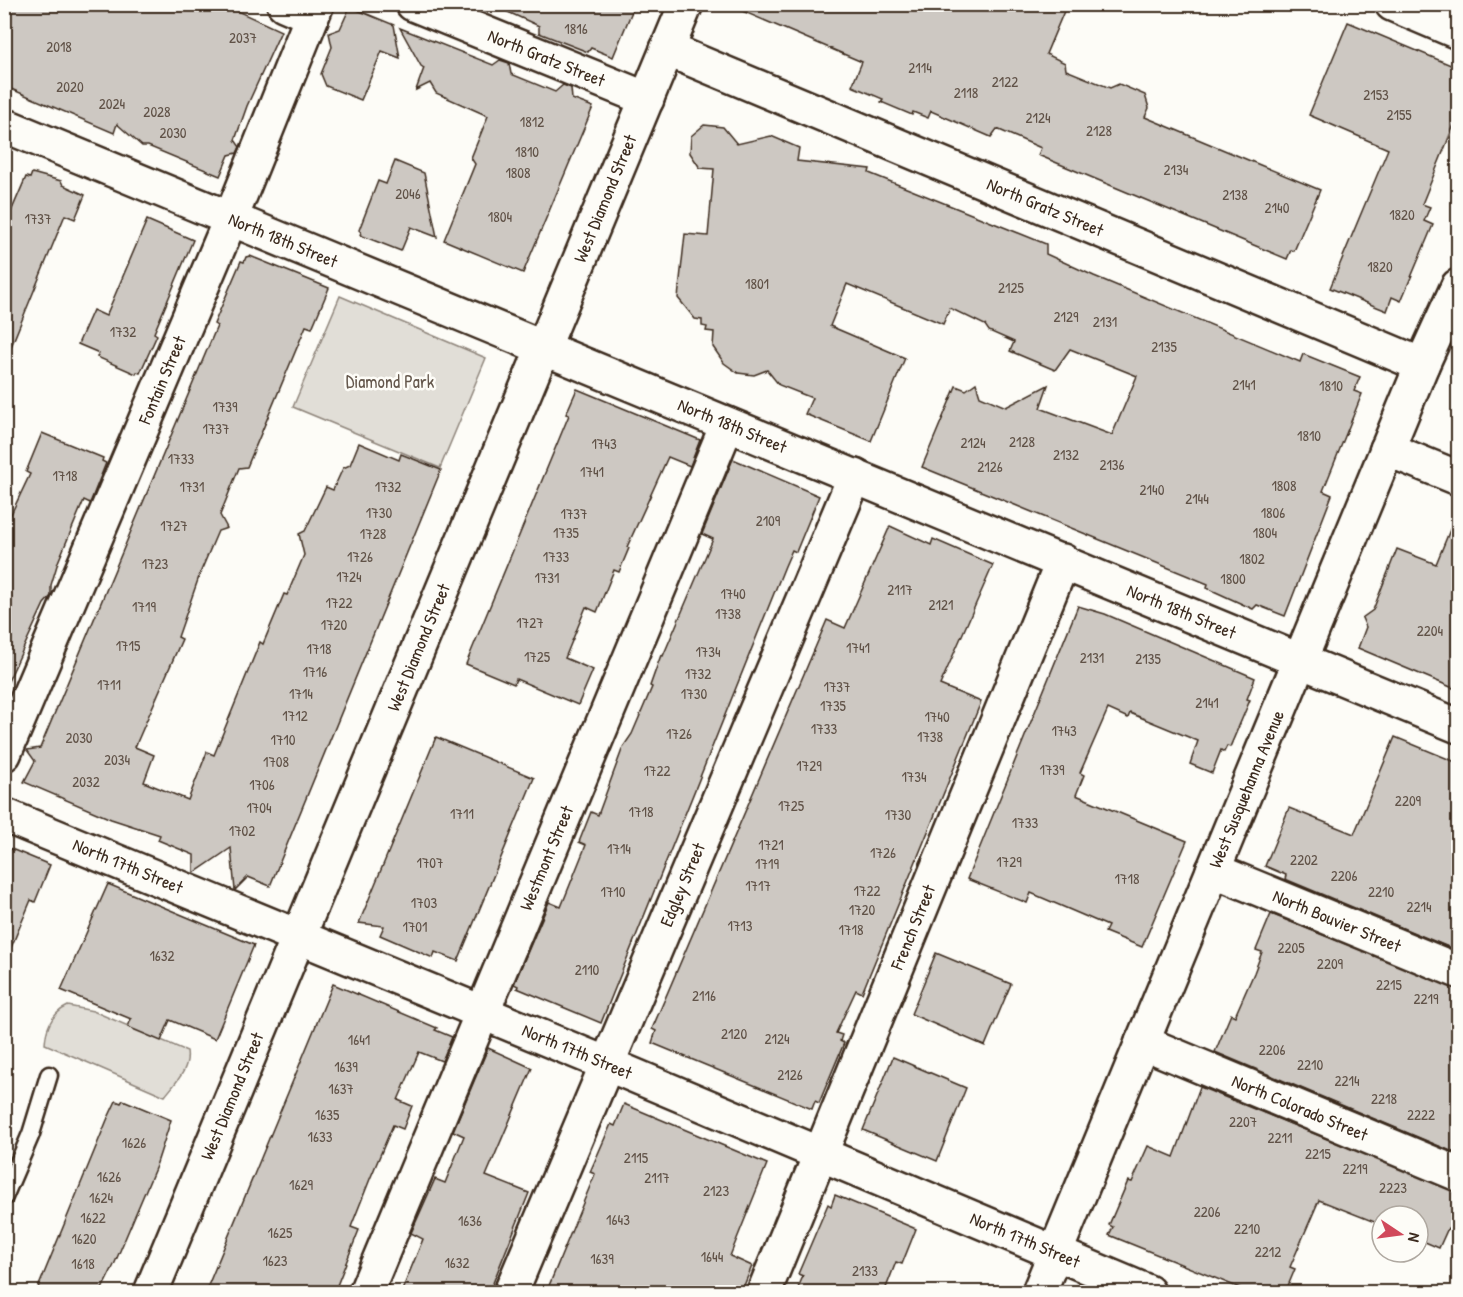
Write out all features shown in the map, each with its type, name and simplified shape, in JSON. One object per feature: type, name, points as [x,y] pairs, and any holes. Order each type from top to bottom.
[{"type":"street","name":"North Gratz Street","points":[[413,4],[646,99]]},
{"type":"street","name":"West Diamond Street","points":[[151,1293],[686,4]]},
{"type":"street","points":[[1392,4],[1458,32]]},
{"type":"street","name":"Fontain Street","points":[[4,754],[231,218],[304,8]]},
{"type":"street","name":"North Gratz Street","points":[[667,49],[1422,365]]},
{"type":"street","name":"North 18th Street","points":[[7,134],[231,218],[1458,726]]},
{"type":"street","name":"West Susquehanna Avenue","points":[[1038,1293],[1422,365],[1458,286]]},
{"type":"street","name":"Westmont Street","points":[[366,1293],[727,425]]},
{"type":"street","points":[[1387,449],[1458,478]]},
{"type":"street","name":"Edgley Street","points":[[511,1293],[855,476]]},
{"type":"street","name":"French Street","points":[[765,1293],[819,1154],[1063,561]]},
{"type":"street","name":"North 17th Street","points":[[4,815],[607,1064],[1148,1293]]},
{"type":"street","name":"North Bouvier Street","points":[[1213,870],[1458,971]]},
{"type":"street","name":"North Colorado Street","points":[[1142,1041],[1458,1174]]},
{"type":"lane","points":[[4,1197],[31,1134],[49,1075]]},
{"type":"green space","name":"Diamond Park","points":[[340,296],[486,358],[440,468],[293,407]]},
{"type":"green space","points":[[68,1006],[93,1011],[187,1051],[186,1064],[181,1075],[165,1096],[45,1044],[47,1032],[54,1017]]},
{"type":"building","points":[[4,4],[222,4],[281,31],[247,106],[235,140],[240,147],[237,153],[229,155],[220,176],[148,146],[142,146],[117,124],[114,133],[4,86]]},
{"type":"building","points":[[490,4],[635,4],[613,57],[591,48],[588,52],[539,33],[539,26]]},
{"type":"building","points":[[726,4],[1067,4],[1046,54],[1065,63],[1066,70],[1110,88],[1119,84],[1145,95],[1149,108],[1145,117],[1320,190],[1294,251],[1291,250],[1287,259],[1038,155],[1041,148],[997,129],[991,137],[931,111],[928,118],[913,112],[912,115],[881,102],[883,99],[852,86],[862,62]]},
{"type":"building","points":[[350,7],[394,25],[400,58],[382,51],[361,100],[326,86],[321,74],[332,47],[329,33],[340,29]]},
{"type":"building","points":[[1348,22],[1458,68],[1458,115],[1422,204],[1430,207],[1424,221],[1433,225],[1401,301],[1392,297],[1387,311],[1330,288],[1388,149],[1309,115]]},
{"type":"building","points":[[400,28],[493,65],[500,60],[509,63],[511,74],[555,92],[563,85],[571,88],[572,99],[593,107],[523,273],[444,240],[475,164],[471,158],[488,116],[436,93],[430,83],[416,90],[424,68]]},
{"type":"building","points":[[704,125],[723,127],[737,144],[771,136],[799,148],[797,161],[870,169],[869,173],[1046,244],[1046,254],[1094,276],[1300,362],[1303,354],[1360,377],[1354,391],[1362,394],[1323,491],[1332,495],[1285,616],[1257,605],[1253,609],[1207,588],[1208,584],[922,467],[956,386],[966,390],[976,383],[980,396],[1006,407],[1048,385],[1040,408],[1112,435],[1137,376],[1070,349],[1055,370],[1010,351],[1014,342],[989,331],[985,325],[950,308],[943,324],[847,284],[830,326],[905,358],[871,441],[805,414],[812,398],[779,385],[767,370],[754,375],[738,373],[724,363],[713,347],[714,332],[706,331],[707,327],[702,326],[702,320],[695,319],[678,298],[685,234],[708,236],[714,169],[700,168],[690,153],[691,136]]},
{"type":"building","points":[[395,161],[424,173],[437,237],[411,227],[401,251],[360,235],[359,230],[378,181],[386,184]]},
{"type":"building","points":[[32,173],[61,181],[63,185],[85,195],[75,219],[65,215],[6,359],[4,228],[26,177],[30,178]]},
{"type":"building","points":[[147,220],[193,240],[154,333],[157,335],[140,373],[136,374],[97,357],[99,353],[78,344],[93,310],[106,316]]},
{"type":"building","points":[[250,256],[329,288],[312,328],[306,326],[247,467],[239,468],[220,515],[227,528],[218,531],[201,571],[178,637],[182,639],[135,747],[154,755],[144,782],[188,800],[207,752],[214,755],[260,642],[263,644],[284,594],[287,595],[304,555],[299,534],[305,531],[326,487],[333,490],[343,468],[350,465],[359,443],[399,460],[401,454],[441,470],[270,886],[248,877],[235,890],[231,848],[194,873],[194,855],[158,840],[160,835],[111,819],[24,782],[35,761],[27,750],[40,748],[217,326],[214,324],[241,261],[244,262],[246,257]]},
{"type":"building","points":[[577,389],[700,440],[690,466],[668,457],[627,547],[629,548],[619,572],[614,570],[597,612],[586,607],[565,658],[593,670],[578,705],[516,679],[514,684],[466,664],[569,415],[566,414]]},
{"type":"building","points":[[42,433],[103,458],[102,461],[106,463],[90,503],[84,500],[58,562],[51,585],[51,596],[44,604],[4,690],[4,529],[30,474],[26,472]]},
{"type":"building","points":[[733,459],[819,496],[796,552],[792,550],[785,566],[601,1023],[517,988],[518,986],[514,984],[549,902],[561,907],[586,845],[579,842],[591,812],[598,815],[623,747],[632,734],[652,687],[650,686],[661,655],[663,656],[713,539],[702,534]]},
{"type":"building","points":[[1458,510],[1458,690],[1358,648],[1366,627],[1362,618],[1373,610],[1397,549],[1436,564]]},
{"type":"building","points":[[890,526],[931,545],[933,539],[993,565],[940,685],[981,702],[862,993],[856,990],[836,1033],[842,1035],[840,1041],[844,1043],[819,1103],[815,1101],[812,1109],[652,1043],[656,1031],[652,1029],[827,620],[845,628]]},
{"type":"building","points":[[1078,606],[1105,614],[1255,678],[1247,699],[1250,700],[1230,747],[1227,746],[1224,752],[1221,750],[1212,773],[1190,764],[1198,741],[1130,713],[1128,718],[1108,709],[1080,773],[1084,775],[1076,795],[1187,841],[1142,947],[1105,932],[1108,926],[1031,893],[1027,903],[967,879]]},
{"type":"building","points":[[436,737],[534,778],[458,961],[435,952],[433,958],[380,935],[384,926],[359,923]]},
{"type":"building","points":[[1395,737],[1458,763],[1458,951],[1285,879],[1286,875],[1265,866],[1289,808],[1354,834]]},
{"type":"building","points":[[4,846],[50,865],[35,902],[31,900],[5,962]]},
{"type":"building","points":[[108,884],[254,945],[215,1039],[170,1020],[161,1041],[128,1027],[131,1019],[61,990]]},
{"type":"building","points":[[1271,914],[1458,989],[1458,1154],[1215,1052],[1231,1014],[1235,1016],[1254,973],[1262,952],[1256,950]]},
{"type":"building","points":[[936,953],[1011,984],[985,1046],[911,1014]]},
{"type":"building","points":[[333,984],[437,1028],[435,1030],[452,1037],[442,1061],[419,1052],[398,1100],[412,1106],[403,1129],[393,1125],[370,1179],[351,1227],[359,1230],[334,1293],[205,1293]]},
{"type":"building","points":[[488,1048],[532,1068],[486,1176],[529,1193],[489,1293],[401,1293],[423,1239],[411,1233],[435,1179],[445,1183],[464,1136],[453,1131]]},
{"type":"building","points":[[893,1057],[966,1088],[937,1161],[863,1130]]},
{"type":"building","points":[[1200,1087],[1458,1192],[1458,1214],[1452,1230],[1448,1228],[1439,1248],[1430,1244],[1430,1204],[1370,1204],[1370,1220],[1319,1200],[1290,1267],[1295,1269],[1285,1293],[1252,1293],[1109,1235],[1113,1227],[1109,1225],[1128,1181],[1132,1182],[1148,1146],[1174,1157]]},
{"type":"building","points":[[123,1100],[171,1120],[156,1166],[114,1265],[100,1293],[36,1293],[107,1120],[116,1101],[121,1103]]},
{"type":"building","points":[[624,1104],[767,1164],[730,1256],[752,1266],[741,1293],[546,1293],[595,1174],[590,1172],[611,1124],[615,1126]]},
{"type":"building","points":[[835,1195],[916,1229],[902,1264],[896,1262],[884,1293],[796,1293],[803,1276],[798,1274],[828,1204],[831,1206]]}]
